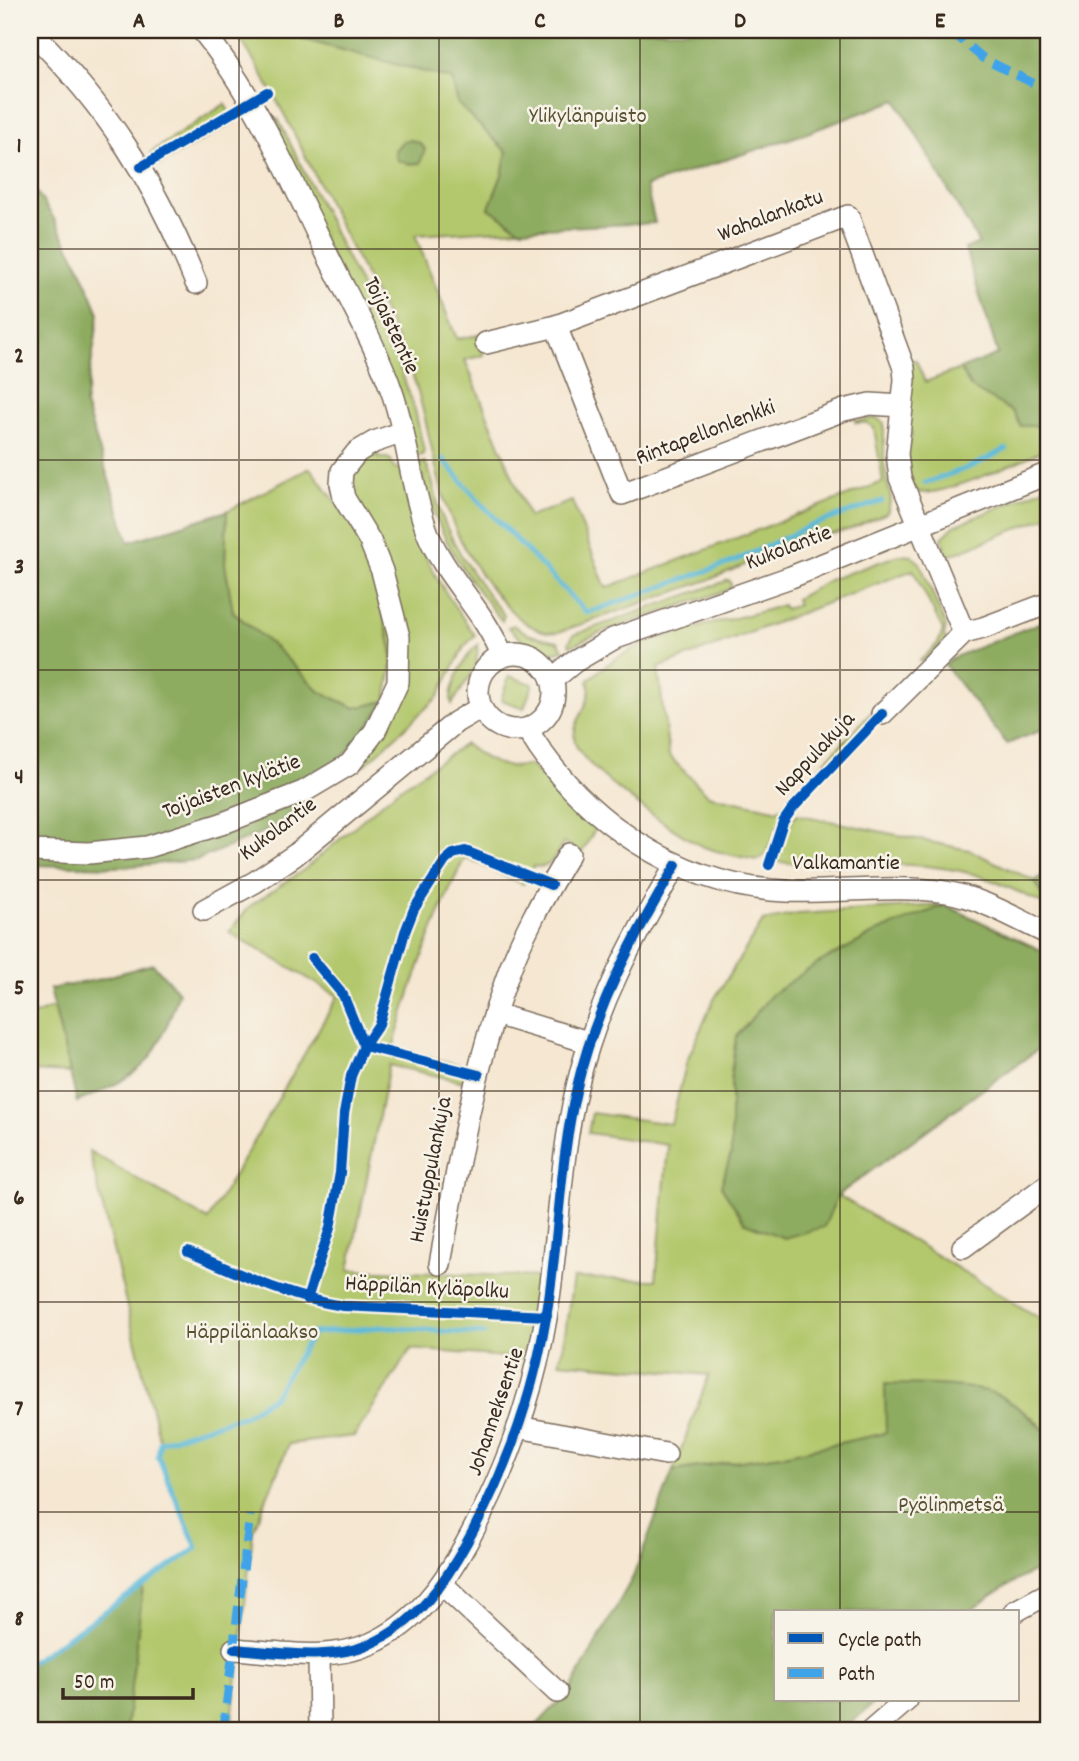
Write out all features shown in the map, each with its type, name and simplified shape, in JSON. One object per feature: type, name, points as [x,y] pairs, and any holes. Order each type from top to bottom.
[{"type":"street","points":[[30,30],[84,87],[122,137],[162,207],[196,283]]},
{"type":"street","name":"Toijaistentie","points":[[202,30],[222,55],[250,102],[385,375],[403,432],[420,508],[429,534],[451,577],[491,632],[502,656]]},
{"type":"street","name":"Wahalankatu","points":[[486,344],[556,326],[848,216],[904,368],[897,462],[900,478],[964,633]]},
{"type":"street","name":"Rintapellonlenkki","points":[[556,326],[622,494],[844,410],[870,404],[902,406]]},
{"type":"street","name":"Toijaisten kylätie","points":[[30,851],[89,853],[147,847],[221,824],[303,792],[350,764],[375,731],[398,682],[399,637],[382,571],[370,541],[344,498],[342,471],[357,452],[374,442],[403,432]]},
{"type":"street","name":"Kukolantie","points":[[552,680],[613,639],[791,577],[1049,473]]},
{"type":"street","points":[[882,714],[964,633],[1049,603]]},
{"type":"street","points":[[520,653],[537,659],[552,680],[553,700],[550,710],[544,718],[527,729],[500,727],[480,708],[477,687],[480,677],[485,668],[502,656],[520,653]]},
{"type":"street","name":"Kukolantie","points":[[204,910],[255,882],[295,855],[456,722],[480,708]]},
{"type":"street","name":"Valkamantie","points":[[527,729],[541,753],[576,794],[627,834],[676,865],[720,882],[749,889],[947,892],[1007,913],[1049,934]]},
{"type":"street","name":"Huistuppulankuja","points":[[440,1264],[479,1075],[495,1014],[519,947],[569,854]]},
{"type":"street","name":"Johanneksentie","points":[[234,1649],[319,1655],[358,1647],[387,1634],[425,1605],[442,1584],[481,1516],[518,1426],[532,1383],[547,1316],[567,1136],[588,1042],[625,954],[676,865]]},
{"type":"street","points":[[495,1014],[588,1042]]},
{"type":"street","points":[[963,1247],[1049,1184]]},
{"type":"street","points":[[518,1426],[666,1454]]},
{"type":"street","points":[[442,1584],[557,1692]]},
{"type":"street","points":[[1018,1610],[1049,1593]]},
{"type":"street","points":[[319,1655],[320,1731]]},
{"type":"street","points":[[871,1731],[905,1702]]},
{"type":"green space","name":"Ylikylänpuisto","points":[[252,30],[283,30],[287,35],[452,79],[458,104],[507,152],[502,175],[489,208],[520,229],[415,235],[457,339],[479,335],[484,355],[465,360],[529,517],[572,501],[606,588],[883,482],[874,428],[867,423],[855,421],[876,418],[884,423],[884,464],[891,499],[887,513],[848,530],[802,541],[711,579],[559,632],[544,631],[515,615],[478,571],[452,522],[409,366],[289,124],[239,37]]},
{"type":"green space","name":"Ylikylänpuisto","points":[[283,30],[1049,30],[1049,274],[1045,276],[1049,288],[1049,426],[1020,426],[1013,412],[971,387],[960,369],[998,354],[965,249],[979,243],[896,100],[807,133],[646,186],[655,223],[520,229],[489,208],[502,175],[507,152],[458,104],[452,79],[286,35]]},
{"type":"green space","points":[[225,104],[234,122],[158,165],[151,152]]},
{"type":"green space","points":[[278,119],[396,357],[415,410],[423,455],[417,456],[273,123]]},
{"type":"green space","points":[[403,141],[420,143],[425,149],[420,163],[408,164],[397,160],[395,150]]},
{"type":"green space","points":[[30,182],[80,267],[99,313],[85,405],[129,542],[227,511],[225,564],[233,612],[278,650],[320,692],[355,708],[386,701],[353,746],[278,826],[197,860],[121,867],[30,865]]},
{"type":"green space","points":[[910,360],[916,360],[925,382],[960,369],[971,387],[1041,428],[1049,426],[1049,448],[962,484],[929,493],[917,491],[909,477],[907,464],[912,432],[908,429]]},
{"type":"green space","points":[[376,450],[379,458],[387,458],[391,460],[394,468],[402,469],[411,517],[422,549],[446,593],[475,635],[464,647],[438,697],[363,767],[357,759],[402,684],[351,492],[356,467]]},
{"type":"green space","points":[[425,462],[447,528],[468,567],[504,615],[502,621],[450,548],[433,510],[419,464]]},
{"type":"green space","points":[[310,468],[351,522],[374,571],[393,660],[386,701],[355,708],[320,692],[278,650],[233,612],[225,564],[227,511]]},
{"type":"green space","points":[[1049,486],[1049,516],[946,557],[942,538],[954,526]]},
{"type":"green space","points":[[899,555],[912,556],[920,563],[946,627],[944,637],[947,639],[924,662],[920,661],[938,643],[943,630],[913,570],[658,668],[669,756],[708,795],[779,810],[907,675],[871,721],[785,811],[765,855],[757,860],[717,851],[692,841],[632,800],[594,768],[581,753],[574,734],[589,697],[588,681],[608,664],[631,650],[680,632],[783,605],[785,609],[798,605],[796,599],[829,580]]},
{"type":"green space","points":[[729,580],[732,587],[725,591],[601,632],[571,646],[569,643],[573,635]]},
{"type":"green space","points":[[1049,619],[1049,727],[1007,744],[945,665],[952,658]]},
{"type":"green space","points":[[513,625],[530,635],[558,641],[563,650],[547,652],[533,647],[508,627]]},
{"type":"green space","points":[[478,645],[476,667],[452,704],[452,690],[459,673]]},
{"type":"green space","points":[[509,676],[533,684],[524,708],[501,700]]},
{"type":"green space","name":"Häppilänlaakso","points":[[465,744],[496,763],[512,767],[531,765],[546,782],[598,824],[581,854],[564,842],[549,864],[534,866],[523,884],[465,857],[424,951],[393,1048],[468,1067],[465,1082],[389,1065],[349,1270],[541,1277],[527,1359],[411,1349],[354,1436],[289,1444],[253,1531],[231,1731],[126,1731],[143,1586],[197,1548],[158,1456],[160,1442],[89,1151],[208,1220],[338,996],[229,932],[250,906],[305,869],[396,791]]},
{"type":"green space","points":[[796,814],[969,850],[1035,881],[1049,900],[1049,907],[1013,889],[962,871],[928,866],[778,862],[775,857],[787,827]]},
{"type":"green space","points":[[1049,871],[1049,900],[1035,881]]},
{"type":"green space","points":[[945,905],[1049,954],[1049,1041],[838,1195],[1049,1324],[1049,1435],[1032,1417],[885,1385],[887,1433],[788,1454],[673,1471],[709,1375],[559,1362],[573,1278],[656,1280],[668,1145],[588,1133],[592,1113],[671,1124],[687,1061],[713,1001],[763,921],[798,914]]},
{"type":"green space","points":[[945,905],[1049,954],[1049,1041],[838,1195],[824,1227],[784,1238],[745,1223],[721,1186],[731,1153],[731,1072],[736,1037],[772,994],[818,963],[879,931]]},
{"type":"green space","points":[[153,964],[179,992],[157,1047],[147,1061],[132,1074],[77,1102],[50,989],[96,980]]},
{"type":"green space","points":[[54,1007],[70,1073],[30,1071],[30,1017]]},
{"type":"green space","name":"Pyölinmetsä","points":[[885,1384],[943,1385],[987,1391],[1012,1403],[1032,1418],[1049,1435],[1049,1565],[1008,1586],[972,1610],[774,1610],[774,1702],[875,1702],[842,1731],[531,1731],[570,1690],[633,1577],[673,1471],[788,1454],[886,1433]]},
{"type":"green space","points":[[143,1586],[126,1731],[30,1731],[30,1663]]},
{"type":"waterway","points":[[925,483],[973,466],[1006,449]]},
{"type":"waterway","points":[[443,459],[477,499],[587,613],[735,561],[810,526],[882,501]]},
{"type":"waterway","points":[[30,1663],[197,1548],[158,1456],[160,1442],[245,1415],[274,1396],[313,1333],[381,1327],[484,1334]]},
{"type":"marked path","points":[[950,30],[984,59],[1049,91]]},
{"type":"marked path","points":[[223,1731],[250,1515]]},
{"type":"cycle path","points":[[141,167],[267,92]]},
{"type":"cycle path","name":"Nappulakuja","points":[[769,865],[783,822],[792,809],[882,714]]},
{"type":"cycle path","points":[[307,1299],[330,1228],[340,1173],[344,1114],[351,1076],[364,1046],[379,1024],[414,909],[445,861],[453,854],[465,851],[551,885]]},
{"type":"cycle path","points":[[234,1649],[320,1654],[354,1650],[370,1644],[386,1636],[415,1614],[449,1573],[467,1542],[494,1489],[534,1376],[546,1318],[566,1144],[585,1057],[618,972],[676,865]]},
{"type":"cycle path","points":[[312,958],[343,995],[364,1046],[479,1075]]},
{"type":"cycle path","name":"Häppilän Kyläpolku","points":[[188,1252],[283,1291],[343,1306],[547,1316]]}]
